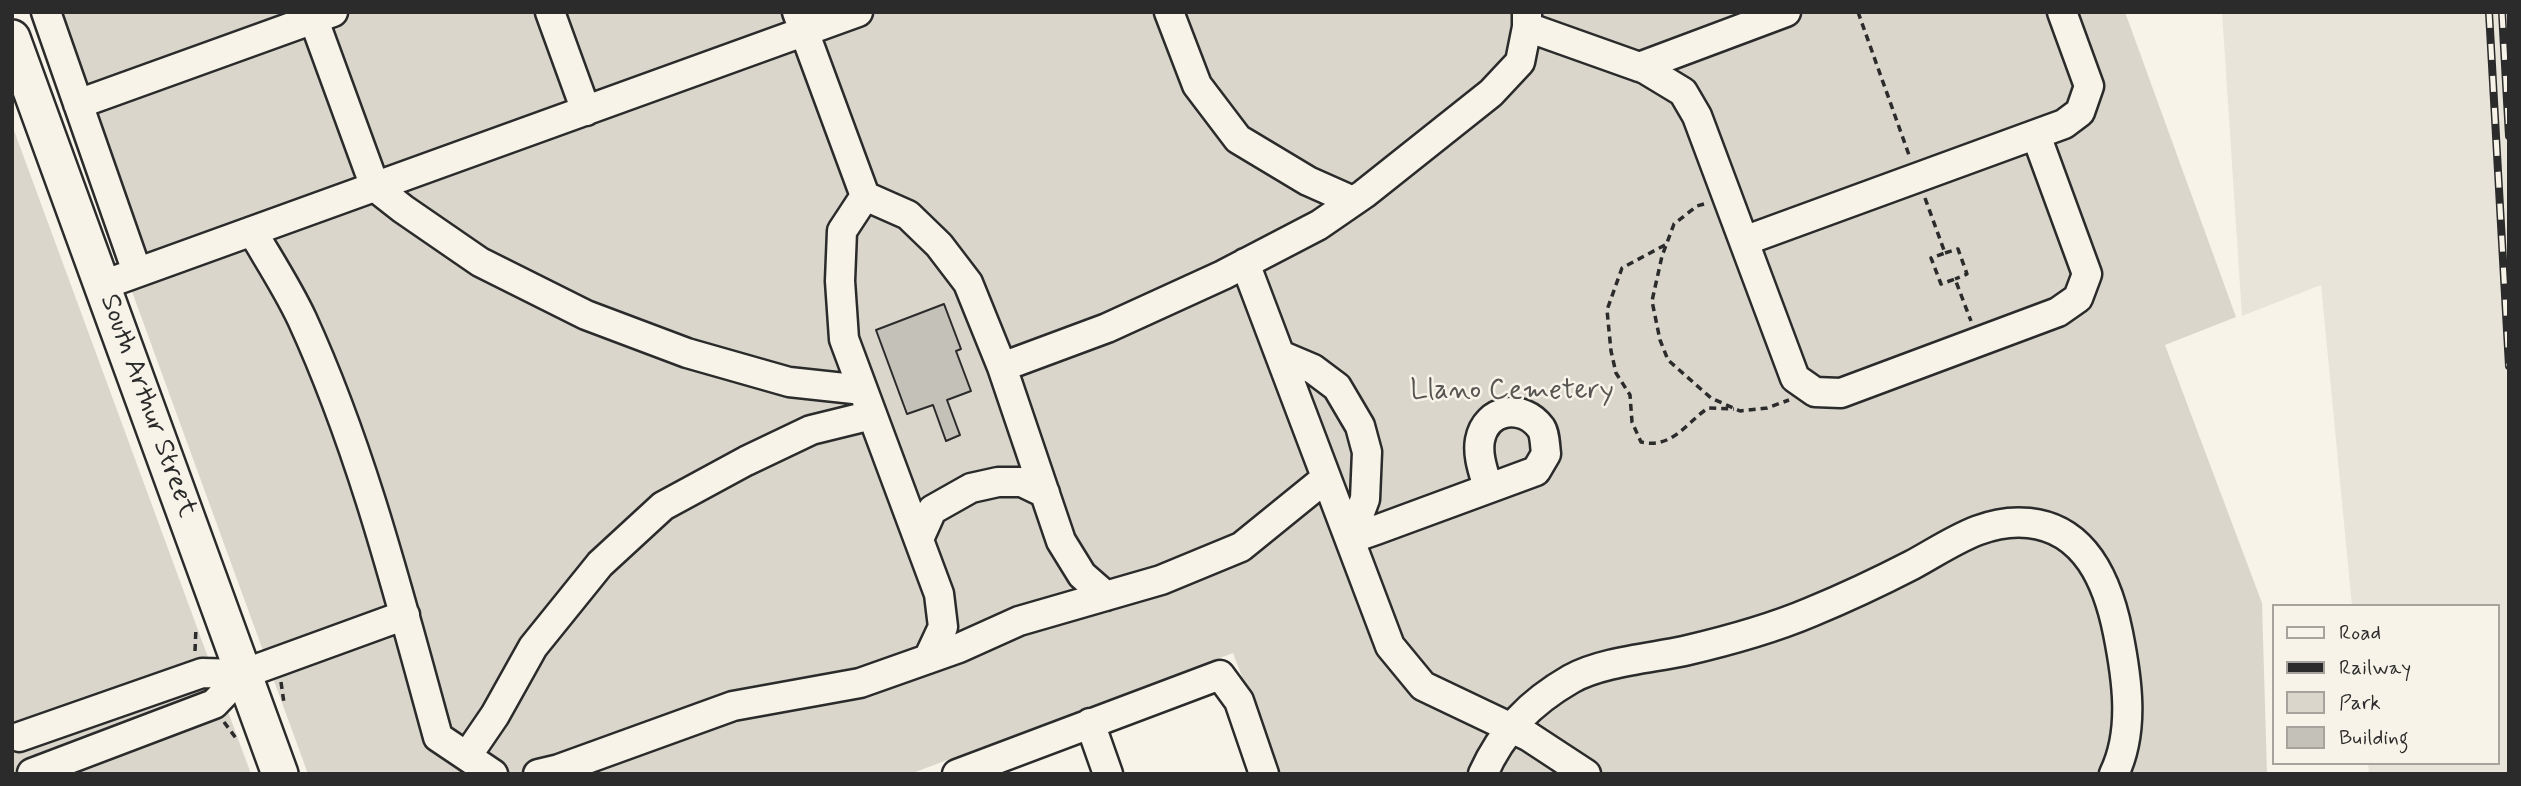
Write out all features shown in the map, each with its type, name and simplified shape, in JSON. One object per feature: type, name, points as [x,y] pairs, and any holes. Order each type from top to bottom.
[{"type":"main road","name":"South Arthur Street","points":[[12,38],[281,774]]},
{"type":"street","points":[[46,12],[137,272]]},
{"type":"street","points":[[550,12],[586,111]]},
{"type":"street","points":[[103,285],[586,111],[800,22],[858,12]]},
{"type":"street","points":[[1169,12],[1198,85],[1238,139],[1308,181],[1353,201]]},
{"type":"street","points":[[1639,67],[1786,12]]},
{"type":"street","points":[[1744,241],[2064,124],[2080,112],[2089,86],[2063,12]]},
{"type":"street","points":[[78,104],[319,15],[375,187],[480,262],[586,316],[687,353],[868,402]]},
{"type":"street","points":[[1002,367],[1107,328],[1319,225],[1491,93],[1520,62],[1527,20],[1639,67],[1683,92],[1697,116],[1795,378],[1815,392],[1841,393],[2058,312],[2078,298],[2087,274],[2036,135]]},
{"type":"street","points":[[800,22],[865,196],[908,215],[939,245],[968,283],[1002,367],[1061,541],[1082,575],[1106,596]]},
{"type":"street","points":[[865,196],[842,231],[840,281],[844,339],[939,594],[943,627],[928,659]]},
{"type":"street","points":[[252,231],[301,317],[339,406],[405,615],[438,737],[493,774]]},
{"type":"street","points":[[1245,263],[1390,646],[1423,686],[1528,736],[1586,774]]},
{"type":"street","points":[[1280,355],[1313,369],[1337,387],[1360,426],[1367,452],[1366,499],[1350,539]]},
{"type":"street","points":[[467,756],[495,715],[533,647],[600,564],[663,506],[746,460],[868,402]]},
{"type":"street","points":[[538,774],[559,769],[733,706],[860,683],[928,659],[1019,621],[1161,580],[1241,547],[1326,478]]},
{"type":"street","points":[[919,539],[932,510],[971,488],[998,482],[1022,482],[1045,492]]},
{"type":"street","points":[[1350,539],[1489,488]]},
{"type":"street","points":[[1483,774],[1494,749],[1525,711],[1573,678],[1627,661],[1684,651],[1808,613],[1913,565],[1958,538],[1998,522],[2030,523],[2058,531],[2080,545],[2101,576],[2116,626],[2126,676],[2125,733],[2114,774]]},
{"type":"street","points":[[243,674],[214,704],[32,773],[16,728],[202,673],[243,674],[405,615]]},
{"type":"street","points":[[957,774],[1220,675],[1239,701],[1264,774]]},
{"type":"street","points":[[1090,723],[1108,774]]},
{"type":"path","points":[[1727,196],[1697,206],[1674,223],[1652,301],[1660,340],[1668,360],[1711,398],[1736,410]]},
{"type":"path","points":[[1666,245],[1622,268],[1607,310],[1616,373],[1630,396],[1632,422],[1641,442],[1655,446],[1672,439],[1708,408],[1741,411],[1767,408],[1793,399],[1807,386]]},
{"type":"path","points":[[1945,253],[1958,249],[1967,274],[1955,279]]},
{"type":"shaded area","points":[[2222,12],[2509,12],[2509,774],[2369,774],[2368,765],[2500,765],[2500,604],[2352,604],[2321,285],[2242,316]]},
{"type":"green space","name":"Llano Cemetery","points":[[30,12],[2125,12],[2236,317],[2165,345],[2262,603],[2267,774],[1279,774],[1233,653],[910,774],[308,774]]},
{"type":"green space","points":[[12,125],[251,774],[12,774]]},
{"type":"building","points":[[944,304],[961,349],[956,351],[971,391],[947,400],[960,435],[946,441],[933,405],[907,414],[876,330]]},
{"type":"railway","points":[[2489,12],[2509,366]]},
{"type":"railway","points":[[2502,12],[2509,136]]}]
